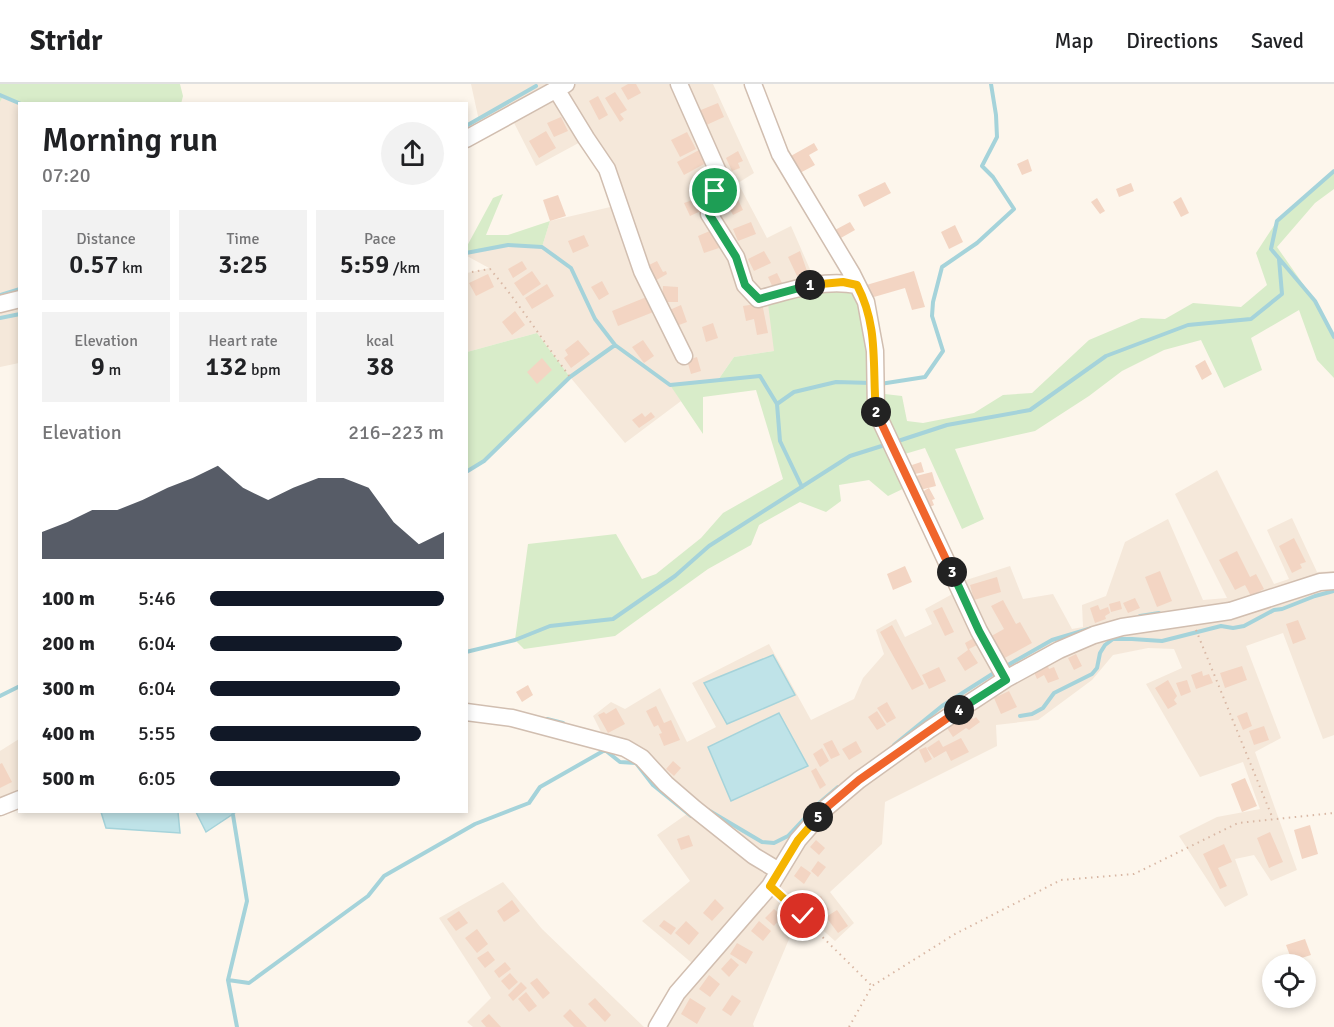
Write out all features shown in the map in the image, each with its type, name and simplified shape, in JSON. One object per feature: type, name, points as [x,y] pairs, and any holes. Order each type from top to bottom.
[{"type":"street","points":[[679,84],[719,174],[709,214],[736,257],[745,285],[759,299],[816,283],[843,282],[857,285]]},
{"type":"street","points":[[753,84],[780,154],[866,302],[875,351],[876,411],[979,631],[1006,680]]},
{"type":"street","points":[[468,138],[562,87],[607,169],[642,271],[684,356]]},
{"type":"street","points":[[0,304],[18,300]]},
{"type":"street","points":[[657,1027],[677,993],[770,886],[798,840],[826,808],[859,780],[930,729],[1006,680],[1059,650],[1094,636],[1122,627],[1230,611],[1320,582],[1334,580]]},
{"type":"street","points":[[468,712],[512,718],[625,748],[642,758],[694,809],[754,856],[779,871]]},
{"type":"street","points":[[0,807],[18,800]]},
{"type":"path","points":[[468,273],[490,269],[516,299],[537,333],[570,377]]},
{"type":"path","points":[[1191,618],[1273,819]]},
{"type":"path","points":[[849,1027],[872,986],[955,934],[1060,880],[1134,874],[1238,822],[1334,813]]},
{"type":"path","points":[[770,886],[872,986]]},
{"type":"shaded area","points":[[471,84],[713,84],[754,173],[738,183],[767,238],[791,226],[816,283],[774,351],[734,357],[718,380],[671,385],[681,401],[625,443],[537,333],[468,352],[468,273],[489,268],[468,257],[468,253],[508,245],[542,247],[550,221],[619,205],[586,139],[536,166],[510,115],[481,130]]},
{"type":"shaded area","points":[[2,96],[18,102],[18,363],[0,367],[0,102]]},
{"type":"shaded area","points":[[1217,470],[1274,584],[1289,579],[1267,530],[1292,518],[1317,572],[1334,571],[1334,735],[1323,739],[1283,633],[1246,646],[1281,738],[1255,752],[1297,870],[1271,881],[1254,855],[1235,859],[1248,895],[1225,907],[1179,836],[1217,817],[1260,809],[1243,762],[1200,777],[1146,684],[1182,668],[1174,649],[1148,648],[1113,655],[1092,680],[1038,720],[996,725],[997,746],[885,802],[882,844],[830,892],[854,923],[835,941],[801,911],[753,1024],[754,1027],[657,1027],[699,969],[642,921],[690,881],[657,835],[694,809],[666,784],[607,744],[593,716],[611,702],[625,709],[660,688],[687,742],[716,727],[692,683],[769,644],[811,720],[854,699],[863,678],[884,654],[876,630],[896,619],[905,637],[932,624],[925,609],[956,592],[957,583],[1010,566],[1023,599],[1053,594],[1072,629],[1083,627],[1082,605],[1106,596],[1125,542],[1168,519],[1203,600],[1227,598],[1175,494]]},
{"type":"shaded area","points":[[18,740],[18,799],[0,807],[0,751]]},
{"type":"shaded area","points":[[503,882],[542,929],[644,1027],[473,1027],[467,1022],[491,998],[439,918]]},
{"type":"green space","points":[[0,84],[180,84],[183,96],[182,102],[18,103],[3,96],[0,102]]},
{"type":"green space","points":[[1334,171],[1334,189],[1315,203],[1277,247],[1315,301],[1334,337],[1334,378],[1317,360],[1299,310],[1251,338],[1262,370],[1224,388],[1201,340],[1164,350],[1122,371],[1089,396],[1035,431],[955,449],[984,519],[962,529],[925,448],[898,456],[911,485],[888,496],[869,480],[839,485],[841,501],[826,512],[800,502],[759,525],[751,545],[708,569],[615,636],[524,649],[515,640],[528,544],[616,534],[642,579],[656,574],[701,538],[723,513],[783,479],[756,390],[703,397],[703,434],[670,385],[718,380],[734,357],[774,351],[767,296],[857,285],[876,393],[902,396],[907,421],[923,423],[974,413],[1003,395],[1032,393],[1089,340],[1141,318],[1165,319],[1193,303],[1241,307],[1267,285],[1256,253],[1277,221]]},
{"type":"green space","points":[[503,194],[486,235],[508,235],[550,221],[542,247],[508,245],[468,253],[468,244],[493,198]]},
{"type":"green space","points":[[537,333],[570,377],[484,461],[468,471],[468,352]]},
{"type":"water","points":[[773,655],[795,695],[727,724],[704,683]]},
{"type":"water","points":[[779,713],[808,766],[731,801],[708,747]]},
{"type":"water","points":[[101,813],[178,813],[180,833],[106,828]]},
{"type":"water","points":[[196,813],[234,813],[206,832]]},
{"type":"building","points":[[628,84],[636,84],[641,93],[628,100],[621,88]]},
{"type":"building","points":[[615,92],[627,110],[620,114],[624,119],[620,122],[605,98]]},
{"type":"building","points":[[598,96],[608,115],[599,120],[589,101]]},
{"type":"building","points":[[718,103],[724,117],[702,127],[696,112]]},
{"type":"building","points":[[561,117],[568,131],[554,137],[547,123]]},
{"type":"building","points":[[546,131],[556,148],[539,158],[529,141]]},
{"type":"building","points":[[687,132],[696,149],[680,157],[671,140]]},
{"type":"building","points":[[814,143],[818,150],[809,155],[815,165],[798,174],[789,157]]},
{"type":"building","points":[[699,150],[706,163],[684,175],[677,162]]},
{"type":"building","points":[[738,151],[743,161],[738,163],[740,168],[732,171],[726,158]]},
{"type":"building","points":[[1028,159],[1032,171],[1022,175],[1017,164]]},
{"type":"building","points":[[885,182],[891,193],[864,207],[858,195]]},
{"type":"building","points":[[1131,183],[1134,191],[1119,197],[1116,189]]},
{"type":"building","points":[[732,187],[743,210],[733,215],[721,192]]},
{"type":"building","points":[[558,195],[566,216],[550,221],[543,200]]},
{"type":"building","points":[[1181,197],[1189,213],[1181,217],[1173,202]]},
{"type":"building","points":[[698,198],[703,210],[690,216],[684,203]]},
{"type":"building","points":[[1097,198],[1105,211],[1100,214],[1091,202]]},
{"type":"building","points":[[751,222],[756,234],[738,241],[733,229]]},
{"type":"building","points":[[850,222],[855,230],[839,239],[835,230]]},
{"type":"building","points":[[955,225],[963,242],[949,249],[941,232]]},
{"type":"building","points":[[712,230],[719,248],[704,253],[698,236]]},
{"type":"building","points":[[584,235],[589,246],[573,253],[568,241]]},
{"type":"building","points":[[764,251],[771,263],[754,271],[748,259]]},
{"type":"building","points":[[800,251],[807,271],[797,276],[788,257]]},
{"type":"building","points":[[522,261],[527,269],[513,278],[508,269]]},
{"type":"building","points":[[657,261],[663,272],[666,271],[667,274],[653,282],[645,267]]},
{"type":"building","points":[[532,271],[541,284],[523,296],[514,283]]},
{"type":"building","points":[[914,271],[925,307],[912,310],[905,288],[867,299],[863,286]]},
{"type":"building","points":[[777,273],[783,285],[774,290],[768,277]]},
{"type":"building","points":[[488,274],[494,287],[476,296],[469,283]]},
{"type":"building","points":[[602,281],[609,294],[599,300],[591,287]]},
{"type":"building","points":[[547,284],[554,296],[532,309],[525,298]]},
{"type":"building","points":[[663,286],[678,287],[678,302],[662,302]]},
{"type":"building","points":[[649,296],[656,311],[618,326],[612,311]]},
{"type":"building","points":[[762,303],[768,333],[757,335],[754,319],[746,321],[743,306]]},
{"type":"building","points":[[681,305],[687,322],[671,328],[665,312]]},
{"type":"building","points":[[515,311],[525,325],[512,335],[502,322]]},
{"type":"building","points":[[713,323],[718,338],[706,342],[702,327]]},
{"type":"building","points":[[578,340],[590,354],[571,368],[564,358],[568,355],[565,350]]},
{"type":"building","points":[[643,340],[654,356],[644,363],[632,347]]},
{"type":"building","points":[[697,357],[701,371],[691,374],[687,360]]},
{"type":"building","points":[[542,358],[552,370],[537,384],[527,372]]},
{"type":"building","points":[[1205,360],[1212,374],[1202,380],[1195,366]]},
{"type":"building","points":[[651,412],[655,417],[639,428],[632,420],[642,413],[645,417]]},
{"type":"building","points":[[921,462],[924,472],[915,474],[912,465]]},
{"type":"building","points":[[932,472],[936,486],[920,490],[916,476]]},
{"type":"building","points":[[929,488],[935,499],[932,500],[934,505],[930,507],[927,506],[920,493]]},
{"type":"building","points":[[1294,538],[1306,562],[1300,564],[1302,568],[1292,573],[1279,546]]},
{"type":"building","points":[[1237,551],[1250,577],[1256,574],[1264,589],[1251,596],[1245,585],[1235,590],[1219,560]]},
{"type":"building","points":[[905,566],[912,582],[893,590],[887,574]]},
{"type":"building","points":[[1160,571],[1172,601],[1157,607],[1145,577]]},
{"type":"building","points":[[997,577],[1001,592],[974,600],[970,585]]},
{"type":"building","points":[[1135,598],[1140,608],[1128,613],[1123,603]]},
{"type":"building","points":[[1003,600],[1016,624],[1020,622],[1032,643],[999,661],[986,639],[1004,629],[991,606]]},
{"type":"building","points":[[1120,601],[1122,609],[1111,612],[1109,604]]},
{"type":"building","points":[[1098,605],[1100,610],[1108,607],[1110,613],[1105,616],[1106,619],[1095,623],[1090,608]]},
{"type":"building","points":[[942,607],[954,632],[945,636],[933,611]]},
{"type":"building","points":[[1298,620],[1306,639],[1293,644],[1286,624]]},
{"type":"building","points":[[892,625],[924,684],[912,690],[880,632]]},
{"type":"building","points":[[979,635],[983,642],[969,649],[978,663],[965,671],[957,658],[968,650],[965,643]]},
{"type":"building","points":[[1076,654],[1082,666],[1074,670],[1068,658]]},
{"type":"building","points":[[1047,664],[1049,669],[1054,667],[1059,679],[1048,683],[1044,675],[1037,679],[1033,670]]},
{"type":"building","points":[[1242,666],[1247,680],[1225,688],[1220,673]]},
{"type":"building","points":[[939,667],[946,681],[929,689],[922,675]]},
{"type":"building","points":[[1202,671],[1203,676],[1209,674],[1213,683],[1196,689],[1191,675]]},
{"type":"building","points":[[1168,680],[1177,696],[1174,700],[1177,704],[1168,709],[1155,688]]},
{"type":"building","points":[[1187,680],[1191,692],[1181,696],[1176,683]]},
{"type":"building","points":[[528,685],[533,695],[522,702],[516,692]]},
{"type":"building","points":[[1009,691],[1017,707],[1001,714],[994,698]]},
{"type":"building","points":[[887,702],[896,718],[887,723],[877,708]]},
{"type":"building","points":[[656,706],[664,723],[671,720],[680,740],[664,746],[658,725],[654,727],[646,711]]},
{"type":"building","points":[[616,708],[625,724],[608,733],[598,715],[604,712],[606,714]]},
{"type":"building","points":[[877,711],[886,725],[877,730],[868,717]]},
{"type":"building","points":[[1247,712],[1252,726],[1243,730],[1237,716]]},
{"type":"building","points":[[969,713],[973,719],[976,717],[980,722],[953,737],[947,728]]},
{"type":"building","points":[[1264,726],[1269,740],[1254,745],[1249,731]]},
{"type":"building","points":[[961,738],[969,752],[951,761],[946,751],[934,758],[927,748],[939,740],[943,747]]},
{"type":"building","points":[[832,740],[840,755],[831,759],[823,744]]},
{"type":"building","points":[[856,741],[862,752],[849,760],[842,749]]},
{"type":"building","points":[[926,747],[932,759],[925,763],[919,750]]},
{"type":"building","points":[[822,748],[829,761],[820,767],[813,754]]},
{"type":"building","points":[[673,761],[681,768],[674,776],[666,769]]},
{"type":"building","points":[[2,763],[12,782],[0,788],[0,764]]},
{"type":"building","points":[[816,768],[826,785],[820,789],[811,771]]},
{"type":"building","points":[[1245,778],[1257,806],[1242,812],[1231,784]]},
{"type":"building","points":[[1310,825],[1318,854],[1302,859],[1294,830]]},
{"type":"building","points":[[1270,832],[1283,862],[1269,868],[1257,838]]},
{"type":"building","points":[[689,835],[693,846],[681,850],[677,839]]},
{"type":"building","points":[[816,840],[825,848],[819,855],[810,847]]},
{"type":"building","points":[[1224,844],[1232,862],[1218,868],[1227,886],[1220,889],[1203,854]]},
{"type":"building","points":[[818,861],[826,867],[818,877],[811,871]]},
{"type":"building","points":[[801,866],[811,873],[804,884],[794,876]]},
{"type":"building","points":[[821,896],[829,910],[823,914],[814,900]]},
{"type":"building","points":[[715,899],[724,908],[712,921],[703,913]]},
{"type":"building","points":[[512,900],[520,911],[504,922],[497,911]]},
{"type":"building","points":[[774,909],[782,916],[774,926],[765,918]]},
{"type":"building","points":[[837,910],[848,926],[838,933],[826,917]]},
{"type":"building","points":[[459,911],[468,923],[456,931],[447,919]]},
{"type":"building","points":[[664,920],[676,928],[671,935],[659,926]]},
{"type":"building","points":[[686,921],[699,933],[689,945],[675,933]]},
{"type":"building","points":[[759,921],[771,931],[763,941],[751,931]]},
{"type":"building","points":[[477,929],[488,944],[477,953],[465,938]]},
{"type":"building","points":[[1305,939],[1311,954],[1289,954],[1286,945]]},
{"type":"building","points":[[737,943],[753,952],[746,964],[730,954]]},
{"type":"building","points":[[488,951],[495,960],[485,968],[477,958]]},
{"type":"building","points":[[731,958],[739,965],[729,977],[721,969]]},
{"type":"building","points":[[505,962],[511,969],[499,978],[494,971]]},
{"type":"building","points":[[510,973],[518,982],[509,990],[501,981]]},
{"type":"building","points":[[709,975],[720,984],[710,997],[699,989]]},
{"type":"building","points":[[537,978],[550,993],[543,999],[530,983]]},
{"type":"building","points":[[521,982],[527,988],[513,1001],[508,995]]},
{"type":"building","points":[[526,992],[537,1006],[529,1012],[518,999]]},
{"type":"building","points":[[732,995],[741,1001],[731,1016],[722,1010]]},
{"type":"building","points":[[595,998],[611,1015],[605,1022],[588,1004]]},
{"type":"building","points":[[690,998],[706,1008],[697,1024],[681,1014]]},
{"type":"building","points":[[570,1009],[587,1027],[574,1027],[563,1016]]},
{"type":"building","points":[[489,1014],[501,1027],[486,1027],[481,1021]]},
{"type":"waterway","points":[[880,384],[925,377],[943,351],[932,316],[933,302],[942,267],[977,243],[1014,209],[993,177],[982,166],[997,137],[991,84]]},
{"type":"waterway","points":[[468,125],[536,86]]},
{"type":"waterway","points":[[0,95],[18,103]]},
{"type":"waterway","points":[[1334,171],[1277,221],[1271,249],[1315,301],[1334,337]]},
{"type":"waterway","points":[[468,253],[508,245],[542,247],[571,268],[595,319],[615,345],[670,385],[760,376],[777,404]]},
{"type":"waterway","points":[[895,442],[947,425],[1030,410],[1106,356],[1188,325],[1251,319],[1282,294],[1279,259]]},
{"type":"waterway","points":[[0,295],[18,290]]},
{"type":"waterway","points":[[0,318],[18,314]]},
{"type":"waterway","points":[[468,471],[484,461],[570,377],[615,345]]},
{"type":"waterway","points":[[802,487],[780,441],[777,404],[794,392],[836,382],[872,383]]},
{"type":"waterway","points":[[468,652],[515,640],[550,626],[613,619],[675,576],[709,546],[850,456],[888,444]]},
{"type":"waterway","points":[[1020,716],[1032,714],[1043,708],[1054,693],[1092,674],[1097,668],[1100,653],[1113,639],[1162,641],[1221,626],[1233,628],[1244,626],[1274,610],[1334,591]]},
{"type":"waterway","points":[[1140,616],[1159,613]]},
{"type":"waterway","points":[[1008,665],[1052,640],[1092,628]]},
{"type":"waterway","points":[[894,745],[942,706],[997,671]]},
{"type":"waterway","points":[[0,696],[18,687]]},
{"type":"waterway","points":[[547,719],[563,723]]},
{"type":"waterway","points":[[228,980],[249,983],[368,896],[384,876],[475,824],[529,803],[540,787],[605,750],[620,762],[636,763],[653,785],[691,816]]},
{"type":"waterway","points":[[708,810],[762,842],[774,843],[788,836],[818,804],[838,787]]},
{"type":"waterway","points":[[233,815],[247,901],[228,980],[237,1027]]},
{"type":"route","points":[[715,191],[709,214],[736,257],[745,285],[759,299],[816,283],[843,282],[857,285],[866,302],[875,351],[876,411],[938,539],[979,631],[1006,680],[930,729],[859,780],[826,808],[798,840],[770,886],[803,916]]}]
